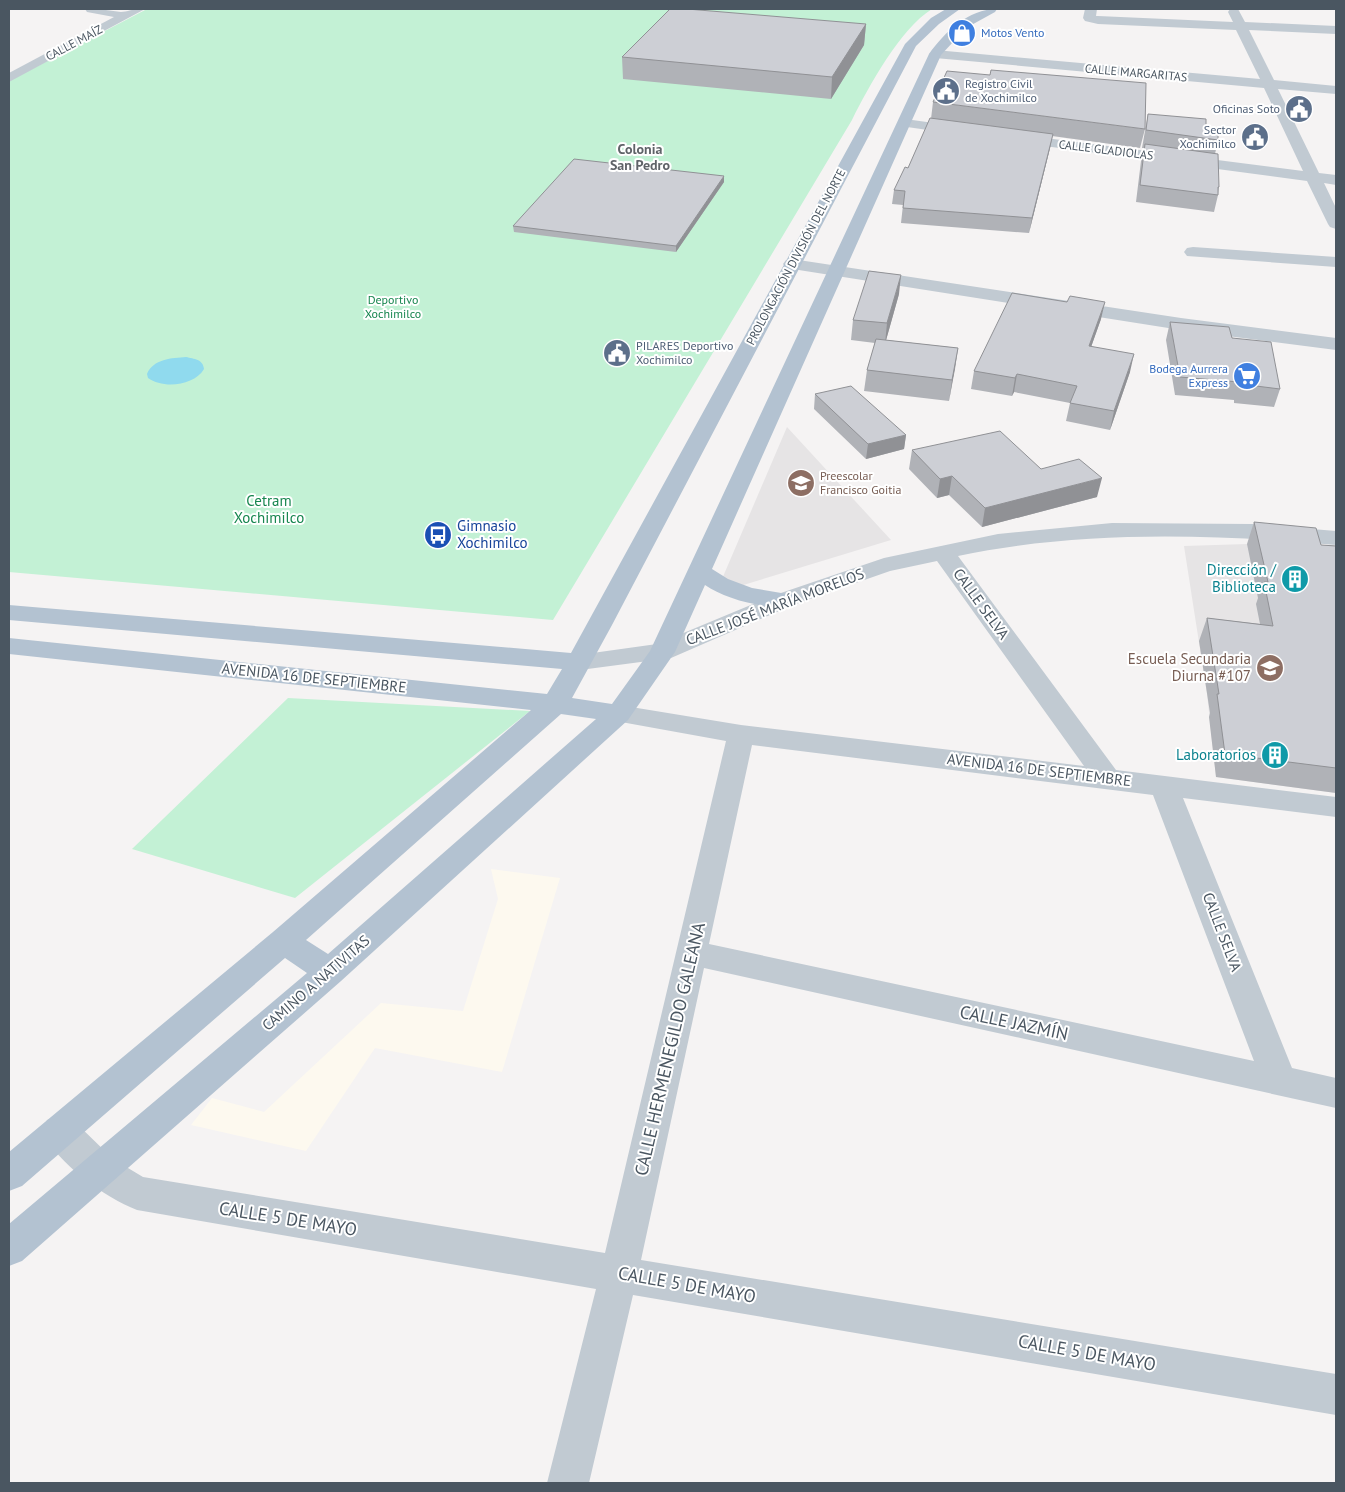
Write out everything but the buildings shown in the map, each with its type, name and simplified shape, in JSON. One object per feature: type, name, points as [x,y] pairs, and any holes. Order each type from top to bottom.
[{"type":"main road","name":"PROLONGACIÓN DIVISIÓN DEL NORTE","points":[[619,714],[662,652],[837,270],[838,220],[911,44],[935,21],[954,9]]},
{"type":"main road","name":"PROLONGACIÓN DIVISIÓN DEL NORTE","points":[[555,704],[580,662],[792,264],[838,220],[905,124],[935,54],[962,24],[991,9]]},
{"type":"main road","points":[[698,571],[719,584],[748,596],[784,600]]},
{"type":"main road","points":[[9,612],[580,662]]},
{"type":"main road","points":[[145,660],[171,627]]},
{"type":"main road","name":"AVENIDA 16 DE SEPTIEMBRE","points":[[9,646],[555,704],[619,714]]},
{"type":"main road","points":[[9,1174],[284,941],[555,704]]},
{"type":"main road","name":"CAMINO A NATIVITAS","points":[[9,1248],[330,972],[619,714]]},
{"type":"main road","points":[[284,941],[330,972]]},
{"type":"street","points":[[91,9],[125,16]]},
{"type":"street","name":"CALLE MAÍZ","points":[[9,78],[139,9]]},
{"type":"street","points":[[1091,9],[1089,18],[1126,22],[1336,30]]},
{"type":"street","points":[[1232,9],[1336,224]]},
{"type":"street","name":"CALLE MARGARITAS","points":[[935,54],[1269,86],[1336,90]]},
{"type":"street","points":[[905,124],[973,132]]},
{"type":"street","name":"CALLE GLADIOLAS","points":[[1002,136],[1336,180]]},
{"type":"street","points":[[1193,252],[1336,262]]},
{"type":"street","points":[[792,264],[1181,324],[1336,344]]},
{"type":"street","name":"CALLE JOSÉ MARÍA MORELOS","points":[[580,662],[662,652],[784,600],[884,565],[998,541],[1112,530],[1252,531],[1336,538]]},
{"type":"street","name":"CALLE SELVA","points":[[942,552],[1107,778]]},
{"type":"street","points":[[619,714],[741,734]]},
{"type":"street","name":"AVENIDA 16 DE SEPTIEMBRE","points":[[741,734],[1336,806]]},
{"type":"street","name":"CALLE HERMENEGILDO GALEANA","points":[[568,1483],[619,1274],[741,734]]},
{"type":"street","name":"CALLE SELVA","points":[[1164,785],[1279,1080]]},
{"type":"street","name":"CALLE JAZMÍN","points":[[692,953],[1336,1093]]},
{"type":"street","name":"CALLE 5 DE MAYO","points":[[60,1131],[100,1171],[137,1193],[1336,1395]]},
{"type":"shaded area","name":"Preescolar Francisco Goitia","points":[[787,427],[891,540],[740,586],[722,579]]},
{"type":"shaded area","name":"Escuela Secundaria Diurna #107","points":[[1247,544],[1336,554],[1336,793],[1216,777],[1207,694],[1184,546]]},
{"type":"shaded area","points":[[491,869],[560,878],[502,1072],[375,1048],[306,1151],[191,1125],[212,1098],[264,1112],[381,1003],[463,1011],[498,899]]},
{"type":"green space","name":"Deportivo Xochimilco","points":[[147,9],[932,9],[908,30],[876,75],[852,120],[553,620],[9,572],[9,81]]},
{"type":"green space","points":[[288,698],[530,711],[295,898],[132,849]]},
{"type":"water","points":[[186,357],[198,360],[202,363],[204,369],[193,379],[178,384],[162,384],[148,378],[147,374],[150,369],[158,362]]},
{"type":"place","name":"Motos Vento","points":[[962,33]]},
{"type":"place","name":"Registro Civil de Xochimilco","points":[[946,91]]},
{"type":"place","name":"Oficinas Soto","points":[[1299,109]]},
{"type":"place","name":"Sector Xochimilco","points":[[1255,137]]},
{"type":"place","name":"PILARES Deportivo Xochimilco","points":[[617,353]]},
{"type":"place","name":"Bodega Aurrera Express","points":[[1247,376]]},
{"type":"place","name":"Preescolar Francisco Goitia","points":[[801,483]]},
{"type":"place","name":"Gimnasio Xochimilco","points":[[438,535]]},
{"type":"place","name":"Dirección / Biblioteca","points":[[1295,579]]},
{"type":"place","name":"Escuela Secundaria Diurna #107","points":[[1270,668]]},
{"type":"place","name":"Laboratorios","points":[[1275,755]]},
{"type":"district","name":"Colonia San Pedro","points":[[640,158]]},
{"type":"park label","name":"Cetram Xochimilco","points":[[269,510]]}]
